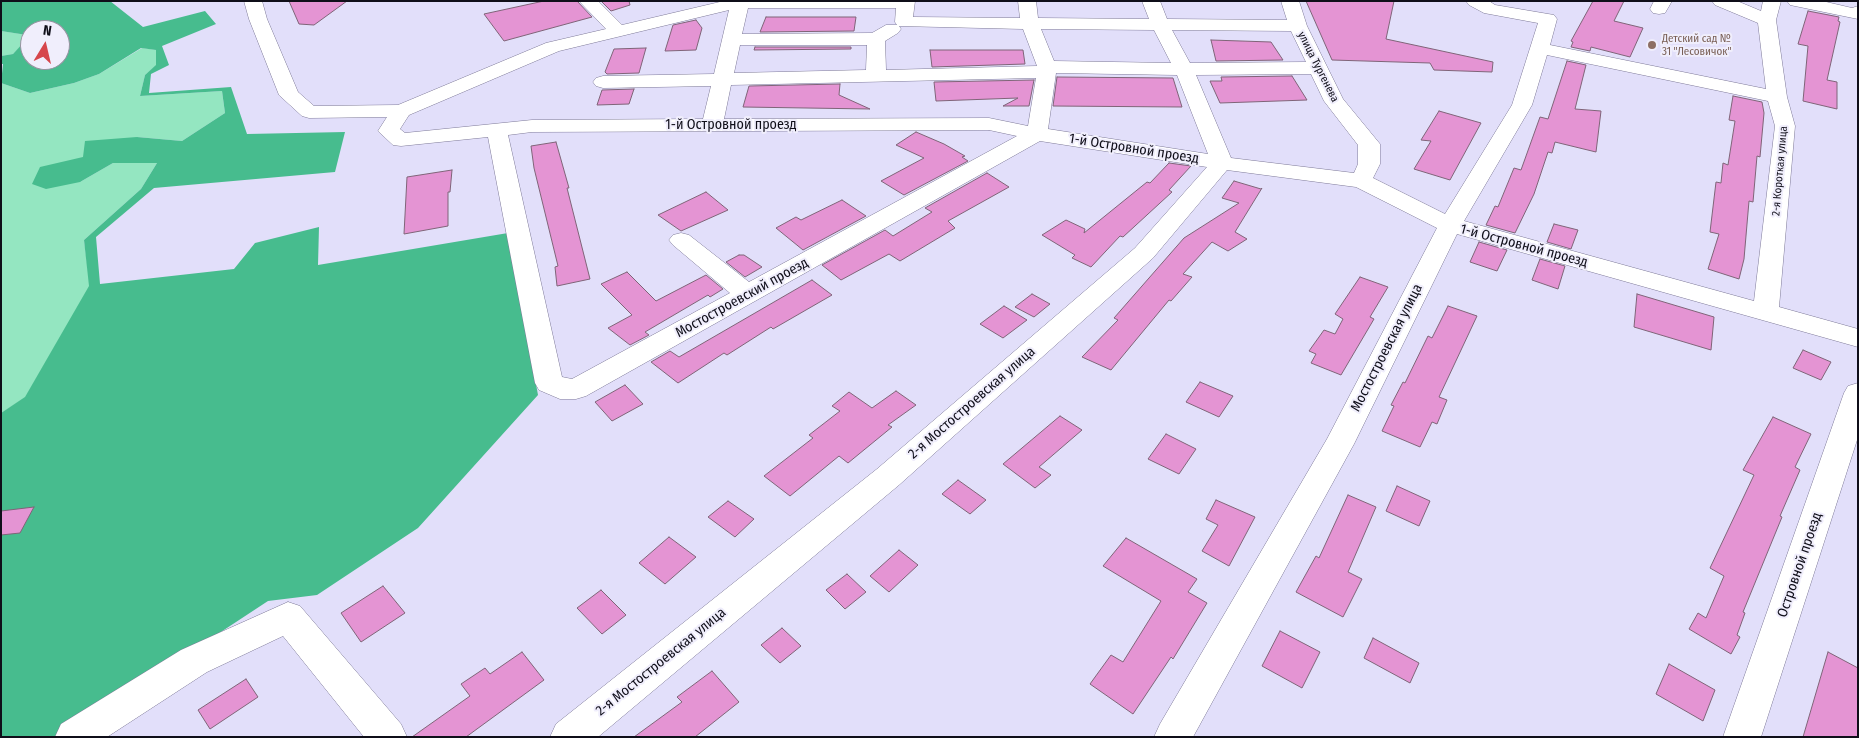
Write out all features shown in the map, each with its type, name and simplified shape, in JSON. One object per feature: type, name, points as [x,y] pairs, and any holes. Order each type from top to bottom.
[{"type":"street","points":[[253,1],[258,19],[289,95],[309,112],[401,111],[553,47],[743,2],[906,2],[904,22]]},
{"type":"street","points":[[588,1],[619,32]]},
{"type":"street","points":[[1027,1],[1030,23],[1047,70],[1037,134]]},
{"type":"street","points":[[1151,1],[1160,24],[1184,69],[1222,163]]},
{"type":"street","name":"улица Тургенева","points":[[1290,1],[1298,26],[1334,101],[1369,144],[1369,164],[1361,181]]},
{"type":"street","name":"Мостостроевская улица","points":[[1173,737],[1339,444],[1450,226],[1522,105],[1539,48],[1553,11],[1490,9],[1475,1]]},
{"type":"street","points":[[1722,1],[1770,11]]},
{"type":"street","points":[[1796,1],[1858,13]]},
{"type":"street","points":[[712,125],[731,40],[743,2]]},
{"type":"street","name":"2-я Короткая улица","points":[[1766,312],[1785,126],[1777,97],[1770,11]]},
{"type":"street","points":[[731,40],[876,38],[904,22],[1298,26]]},
{"type":"street","points":[[876,38],[876,76]]},
{"type":"street","points":[[1539,48],[1777,97]]},
{"type":"street","points":[[603,82],[1047,70],[1319,68]]},
{"type":"street","name":"1-й Островной проезд","points":[[401,111],[388,131],[400,140],[532,126],[989,124],[1037,134],[1222,163],[1361,181],[1450,226],[1858,338]]},
{"type":"street","name":"Мостостроевский проезд","points":[[497,131],[550,383],[560,389],[576,390],[1037,134]]},
{"type":"street","name":"2-я Мостостроевская улица","points":[[568,737],[888,477],[1130,266],[1144,253],[1222,163]]},
{"type":"street","points":[[681,240],[748,294]]},
{"type":"street","name":"Островной проезд","points":[[1742,737],[1858,393]]},
{"type":"street","points":[[74,737],[194,660],[288,617],[388,737]]},
{"type":"green space","points":[[1,1],[110,1],[143,27],[205,11],[216,24],[162,46],[169,65],[151,74],[149,93],[231,87],[247,134],[345,132],[335,172],[154,188],[96,237],[100,284],[234,269],[255,243],[319,227],[318,265],[508,233],[538,395],[418,528],[317,595],[268,601],[61,737],[1,737],[1,413],[25,397],[89,286],[84,240],[141,189],[157,163],[113,163],[80,182],[46,189],[32,184],[40,167],[83,157],[85,141],[137,137],[182,141],[225,113],[222,91],[140,96],[145,75],[156,65],[156,50],[141,48],[99,74],[74,83],[30,93],[1,83],[3,64],[1,64],[1,56],[13,54],[20,46],[20,70],[70,70],[70,20],[20,20],[20,34],[1,31]]},
{"type":"green space","points":[[1,31],[20,34],[20,47],[13,54],[1,56]]},
{"type":"green space","points":[[142,48],[157,50],[157,65],[145,75],[140,96],[222,91],[225,113],[182,141],[137,137],[80,182],[113,163],[157,163],[141,189],[84,240],[90,286],[25,398],[1,413],[1,83],[30,93],[74,83],[99,74]]},
{"type":"building","points":[[289,1],[347,1],[314,25],[299,24]]},
{"type":"building","points":[[544,1],[577,1],[592,17],[504,41],[484,14]]},
{"type":"building","points":[[601,1],[629,1],[630,5],[611,11]]},
{"type":"building","points":[[1306,1],[1394,1],[1386,39],[1493,62],[1492,72],[1434,70],[1430,63],[1332,60]]},
{"type":"building","points":[[1593,1],[1624,1],[1614,21],[1643,28],[1630,57],[1591,47],[1590,51],[1571,47],[1573,42],[1571,41]]},
{"type":"building","points":[[1808,11],[1839,17],[1838,21],[1840,22],[1827,80],[1837,82],[1837,109],[1803,101],[1808,46],[1798,44]]},
{"type":"building","points":[[766,17],[856,17],[854,31],[760,32]]},
{"type":"building","points":[[696,20],[702,28],[696,50],[665,51],[673,25]]},
{"type":"building","points":[[1211,40],[1271,42],[1283,60],[1216,61]]},
{"type":"building","points":[[755,47],[851,47],[851,49],[754,50]]},
{"type":"building","points":[[646,48],[639,73],[607,74],[605,72],[614,49]]},
{"type":"building","points":[[930,50],[1023,50],[1025,64],[932,67]]},
{"type":"building","points":[[1567,61],[1586,65],[1575,109],[1601,111],[1596,152],[1555,142],[1552,153],[1548,152],[1534,194],[1515,233],[1486,225],[1495,206],[1498,207],[1514,168],[1521,170],[1540,117],[1548,119]]},
{"type":"building","points":[[1292,76],[1307,100],[1220,103],[1210,81],[1222,81],[1221,77]]},
{"type":"building","points":[[1057,77],[1173,78],[1182,107],[1053,106]]},
{"type":"building","points":[[1034,80],[1029,106],[1003,106],[1018,98],[936,101],[934,82]]},
{"type":"building","points":[[840,84],[839,95],[870,109],[743,107],[749,86]]},
{"type":"building","points":[[634,89],[629,104],[597,105],[602,90]]},
{"type":"building","points":[[1733,96],[1762,102],[1764,113],[1760,157],[1757,156],[1753,202],[1749,201],[1744,259],[1739,279],[1708,269],[1719,234],[1710,232],[1716,182],[1721,183],[1723,163],[1728,165],[1735,121],[1729,120]]},
{"type":"building","points":[[1439,111],[1481,123],[1450,180],[1414,169],[1431,141],[1421,140]]},
{"type":"building","points":[[916,132],[944,144],[965,156],[962,157],[968,161],[904,195],[881,181],[924,158],[896,145]]},
{"type":"building","points":[[556,142],[569,188],[567,188],[590,279],[557,286],[555,267],[558,266],[534,168],[531,146]]},
{"type":"building","points":[[1169,163],[1191,166],[1169,190],[1172,192],[1123,237],[1120,236],[1091,267],[1072,258],[1075,255],[1042,235],[1066,220],[1085,229],[1084,233],[1147,182],[1150,183]]},
{"type":"building","points":[[452,170],[450,192],[448,192],[448,226],[404,234],[407,177]]},
{"type":"building","points":[[987,173],[1009,187],[948,221],[955,228],[900,261],[889,254],[841,280],[822,265],[885,230],[893,236],[932,212],[925,208]]},
{"type":"building","points":[[1234,181],[1262,188],[1235,232],[1247,239],[1228,251],[1212,242],[1183,274],[1192,277],[1171,301],[1169,300],[1111,370],[1082,357],[1118,320],[1114,318],[1184,238],[1239,203],[1222,198]]},
{"type":"building","points":[[706,192],[728,210],[681,231],[658,215]]},
{"type":"building","points":[[842,200],[866,216],[803,250],[776,228],[796,217],[801,220]]},
{"type":"building","points":[[1554,224],[1578,230],[1571,249],[1547,242]]},
{"type":"building","points":[[1479,242],[1507,250],[1497,271],[1470,262]]},
{"type":"building","points":[[739,255],[744,255],[762,267],[745,277],[726,262]]},
{"type":"building","points":[[1540,259],[1565,266],[1558,289],[1532,280]]},
{"type":"building","points":[[627,272],[656,301],[706,275],[723,289],[710,297],[708,295],[645,332],[649,335],[630,345],[608,328],[632,315],[601,284]]},
{"type":"building","points":[[1360,277],[1388,287],[1370,317],[1374,319],[1341,375],[1311,363],[1316,354],[1309,351],[1324,330],[1335,334],[1343,319],[1335,314]]},
{"type":"building","points":[[812,280],[832,295],[773,329],[771,327],[727,355],[724,353],[678,383],[651,362],[670,351],[679,357]]},
{"type":"building","points":[[1032,294],[1050,304],[1034,317],[1015,307]]},
{"type":"building","points":[[1637,294],[1714,317],[1711,350],[1634,327]]},
{"type":"building","points":[[1004,306],[1027,320],[1003,338],[980,324]]},
{"type":"building","points":[[1448,306],[1477,316],[1439,397],[1447,400],[1437,424],[1432,422],[1420,447],[1382,431],[1394,406],[1391,405],[1403,382],[1405,383],[1428,336],[1432,338]]},
{"type":"building","points":[[1803,350],[1831,362],[1821,380],[1793,368]]},
{"type":"building","points":[[1200,382],[1233,396],[1219,417],[1186,402]]},
{"type":"building","points":[[625,385],[643,404],[612,421],[595,402]]},
{"type":"building","points":[[896,391],[916,405],[888,425],[892,427],[848,463],[839,456],[790,496],[764,476],[813,438],[809,435],[840,411],[832,406],[849,392],[872,408]]},
{"type":"building","points":[[1060,416],[1082,430],[1039,467],[1051,475],[1035,488],[1003,464]]},
{"type":"building","points":[[1773,417],[1811,434],[1795,467],[1800,470],[1743,612],[1745,613],[1737,635],[1740,637],[1731,654],[1689,629],[1698,613],[1706,618],[1724,576],[1710,568],[1754,475],[1743,470]]},
{"type":"building","points":[[1166,434],[1196,449],[1179,474],[1148,459]]},
{"type":"building","points":[[958,480],[986,500],[970,514],[942,494]]},
{"type":"building","points":[[1397,486],[1430,501],[1419,526],[1386,511]]},
{"type":"building","points":[[1348,495],[1376,507],[1348,572],[1362,579],[1343,617],[1296,592],[1316,556],[1319,558]]},
{"type":"building","points":[[1216,500],[1255,517],[1229,566],[1202,551],[1218,525],[1206,519]]},
{"type":"building","points":[[728,501],[754,519],[735,537],[708,517]]},
{"type":"building","points":[[34,507],[20,533],[1,535],[1,511]]},
{"type":"building","points":[[669,537],[696,557],[665,584],[639,563]]},
{"type":"building","points":[[1126,538],[1197,579],[1188,592],[1207,603],[1173,659],[1171,657],[1133,714],[1090,684],[1111,655],[1123,662],[1161,601],[1103,566]]},
{"type":"building","points":[[899,550],[918,565],[889,592],[870,576]]},
{"type":"building","points":[[847,574],[866,592],[845,609],[826,590]]},
{"type":"building","points":[[383,586],[405,613],[361,642],[341,613]]},
{"type":"building","points":[[601,590],[626,615],[602,634],[577,608]]},
{"type":"building","points":[[782,628],[801,646],[780,663],[761,645]]},
{"type":"building","points":[[1280,631],[1320,652],[1302,688],[1262,666]]},
{"type":"building","points":[[1373,638],[1419,663],[1410,683],[1364,658]]},
{"type":"building","points":[[522,652],[544,680],[466,737],[412,737],[470,696],[461,684],[485,668],[490,674]]},
{"type":"building","points":[[1828,652],[1858,668],[1858,737],[1803,737]]},
{"type":"building","points":[[1669,664],[1715,690],[1703,721],[1656,694]]},
{"type":"building","points":[[712,671],[739,702],[695,737],[634,737],[682,702],[677,697]]},
{"type":"building","points":[[246,679],[258,697],[210,729],[198,710]]},
{"type":"place","name":"Детский сад № 31 \"Лесовичок\"","points":[[1652,45]]}]
